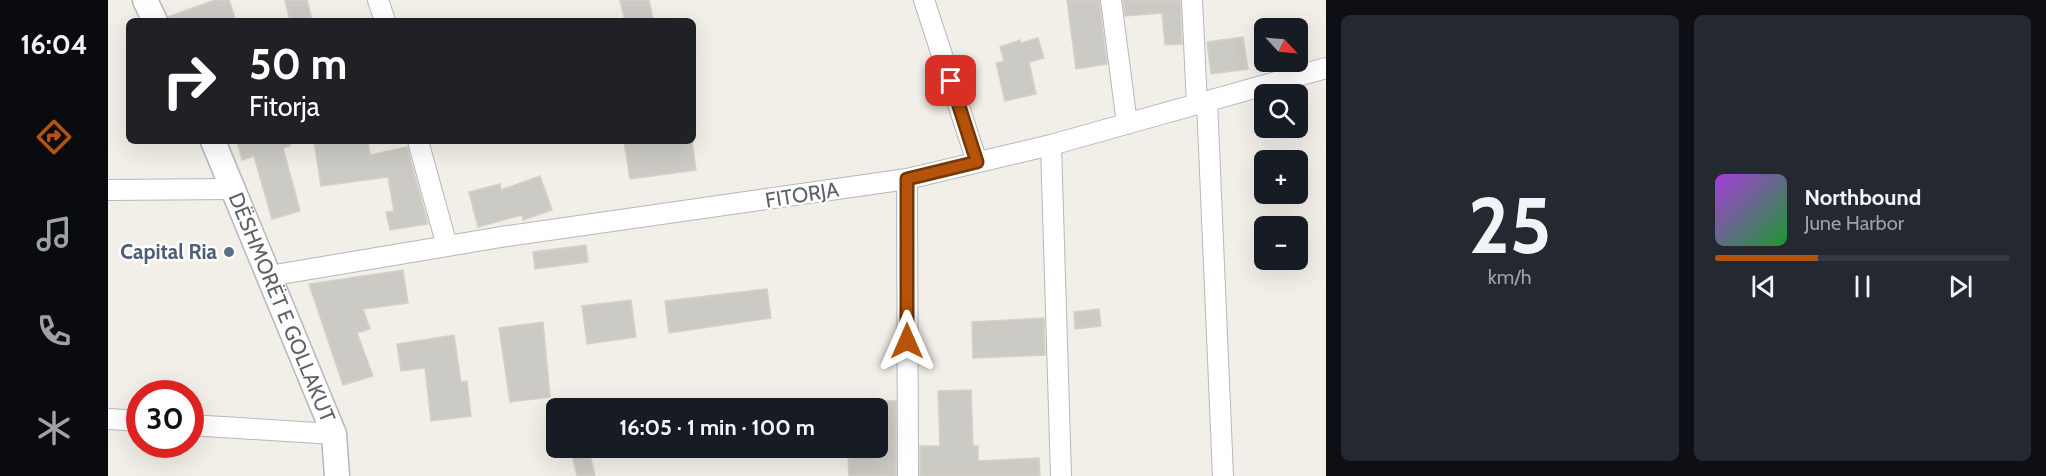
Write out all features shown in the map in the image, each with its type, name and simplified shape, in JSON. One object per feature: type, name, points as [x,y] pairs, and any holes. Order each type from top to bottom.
[{"type":"street","points":[[145,0],[154,18]]},
{"type":"street","points":[[378,0],[384,18]]},
{"type":"street","points":[[924,0],[977,162]]},
{"type":"street","points":[[1111,0],[1127,124]]},
{"type":"street","points":[[1192,0],[1202,103],[1223,476]]},
{"type":"street","name":"FITORJA","points":[[269,276],[447,246],[907,179],[1051,145],[1326,68]]},
{"type":"street","name":"DËSHMORËT E GOLLAKUT","points":[[214,144],[235,189],[334,434],[337,476]]},
{"type":"street","points":[[419,144],[447,246]]},
{"type":"street","points":[[1051,145],[1061,476]]},
{"type":"street","points":[[907,179],[908,476]]},
{"type":"street","points":[[108,190],[235,189]]},
{"type":"street","points":[[108,419],[126,420]]},
{"type":"street","points":[[204,425],[334,434]]},
{"type":"building","points":[[215,0],[229,0],[235,18],[168,18]]},
{"type":"building","points":[[285,0],[307,0],[311,18],[289,18]]},
{"type":"building","points":[[620,0],[649,0],[653,18],[624,18]]},
{"type":"building","points":[[1067,0],[1099,0],[1107,64],[1076,69]]},
{"type":"building","points":[[1123,0],[1180,0],[1182,44],[1165,45],[1162,13],[1125,16]]},
{"type":"building","points":[[1243,37],[1248,69],[1211,74],[1207,42]]},
{"type":"building","points":[[1038,38],[1044,58],[1029,62],[1036,94],[1005,101],[996,63],[1004,61],[1000,47],[1020,40],[1021,43]]},
{"type":"building","points":[[238,144],[290,144],[290,146],[283,148],[300,211],[272,219],[254,156],[242,160]]},
{"type":"building","points":[[314,144],[368,144],[370,155],[407,147],[428,224],[390,230],[386,212],[394,211],[388,177],[321,186]]},
{"type":"building","points":[[624,144],[692,144],[696,170],[630,179]]},
{"type":"building","points":[[540,176],[552,210],[523,220],[522,215],[478,227],[469,192],[500,184],[501,190]]},
{"type":"building","points":[[586,245],[588,262],[535,269],[533,252]]},
{"type":"building","points":[[403,270],[408,303],[363,309],[370,329],[357,333],[373,376],[343,385],[309,284]]},
{"type":"building","points":[[767,289],[771,318],[669,333],[665,301]]},
{"type":"building","points":[[631,300],[636,337],[587,344],[582,306]]},
{"type":"building","points":[[1099,309],[1101,326],[1075,329],[1074,312]]},
{"type":"building","points":[[1044,318],[1045,355],[973,358],[972,322]]},
{"type":"building","points":[[543,322],[550,397],[510,402],[499,328]]},
{"type":"building","points":[[454,335],[461,382],[467,381],[471,416],[431,421],[425,368],[401,371],[397,344]]},
{"type":"building","points":[[971,390],[973,446],[978,446],[978,461],[1039,458],[1040,476],[920,476],[920,446],[940,446],[938,391]]},
{"type":"building","points":[[888,401],[896,401],[896,476],[849,476],[848,458],[888,458]]},
{"type":"building","points":[[573,458],[591,458],[595,476],[577,476]]},
{"type":"place","name":"Capital Ria","points":[[229,252]]},
{"type":"route","points":[[907,341],[907,179],[977,162],[951,81]]}]
